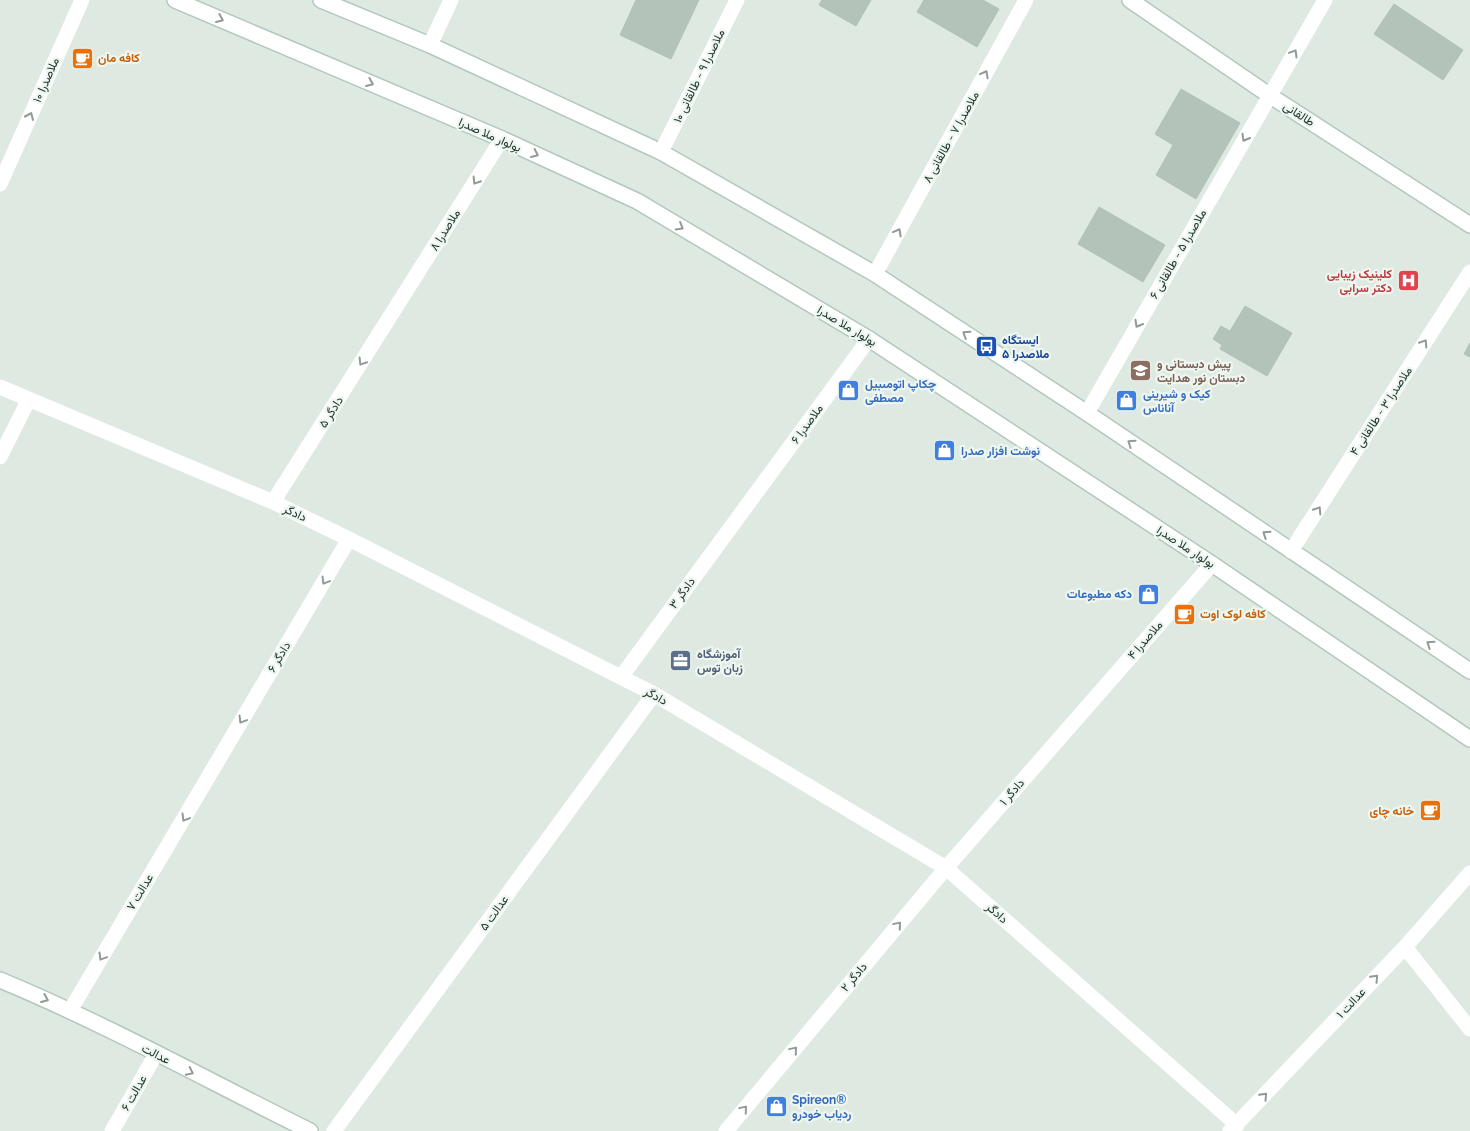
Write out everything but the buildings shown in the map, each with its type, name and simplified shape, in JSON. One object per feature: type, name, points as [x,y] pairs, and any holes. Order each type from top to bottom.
[{"type":"street","name":"ملاصدرا ۱۰","points":[[0,184],[82,0]]},
{"type":"street","name":"بولوار ملا صدرا","points":[[175,0],[502,140],[637,201],[869,339],[1212,564],[1470,739]]},
{"type":"street","points":[[321,0],[430,46],[661,152],[875,274],[1087,413],[1470,671]]},
{"type":"street","points":[[430,46],[451,0]]},
{"type":"street","name":"ملاصدرا ۹ - طالقانی ۱۰","points":[[661,152],[736,0]]},
{"type":"street","name":"ملاصدرا ۷ - طالقانی ۸","points":[[875,274],[1026,0]]},
{"type":"street","name":"طالقانی","points":[[1130,0],[1269,95],[1470,225]]},
{"type":"street","name":"ملاصدرا ۵ - طالقانی ۶","points":[[1087,413],[1269,95],[1326,0]]},
{"type":"street","name":"ملاصدرا ۸","points":[[388,321],[502,140]]},
{"type":"street","name":"ملاصدرا ۳ - طالقانی ۴","points":[[1291,551],[1470,272]]},
{"type":"street","name":"دادگر ۵","points":[[273,502],[388,321]]},
{"type":"street","name":"ملاصدرا ۶","points":[[744,509],[869,339]]},
{"type":"street","name":"دادگر","points":[[0,387],[273,502],[350,539],[654,694],[946,868],[1233,1128]]},
{"type":"street","points":[[0,457],[29,399]]},
{"type":"street","name":"دادگر ۳","points":[[621,677],[744,509]]},
{"type":"street","name":"دادگر ۶","points":[[209,776],[350,539]]},
{"type":"street","name":"ملاصدرا ۴","points":[[1078,717],[1212,564]]},
{"type":"street","name":"عدالت ۵","points":[[334,1131],[654,694]]},
{"type":"street","name":"دادگر ۱","points":[[946,868],[1078,717]]},
{"type":"street","name":"عدالت ۷","points":[[71,1009],[209,776]]},
{"type":"street","name":"دادگر ۲","points":[[726,1131],[946,868]]},
{"type":"street","name":"عدالت ۱","points":[[1233,1128],[1405,947],[1470,873]]},
{"type":"street","points":[[1405,947],[1470,1029]]},
{"type":"street","name":"عدالت","points":[[0,980],[71,1009],[310,1131]]},
{"type":"street","name":"عدالت ۶","points":[[112,1131],[156,1054]]},
{"type":"place","name":"کافه مان","points":[[82,58]]},
{"type":"place","name":"کلینیک زیبایی دکتر سرابی","points":[[1408,281]]},
{"type":"place","name":"ایستگاه ملاصدرا ۵","points":[[986,347]]},
{"type":"place","name":"پیش دبستانی و دبستان نور هدایت","points":[[1141,371]]},
{"type":"place","name":"چکاپ اتومىبیل مصطفی","points":[[849,391]]},
{"type":"place","name":"کیک و شیرینی آناناس","points":[[1127,401]]},
{"type":"place","name":"نوشت افزار صدرا","points":[[945,451]]},
{"type":"place","name":"دکه مطبوعات","points":[[1148,594]]},
{"type":"place","name":"کافه لوک اوت","points":[[1184,614]]},
{"type":"place","name":"آموزشگاه زبان توس","points":[[681,661]]},
{"type":"place","name":"خانه چای","points":[[1430,811]]},
{"type":"place","name":"Spireon® ردیاب خودرو","points":[[776,1107]]}]
